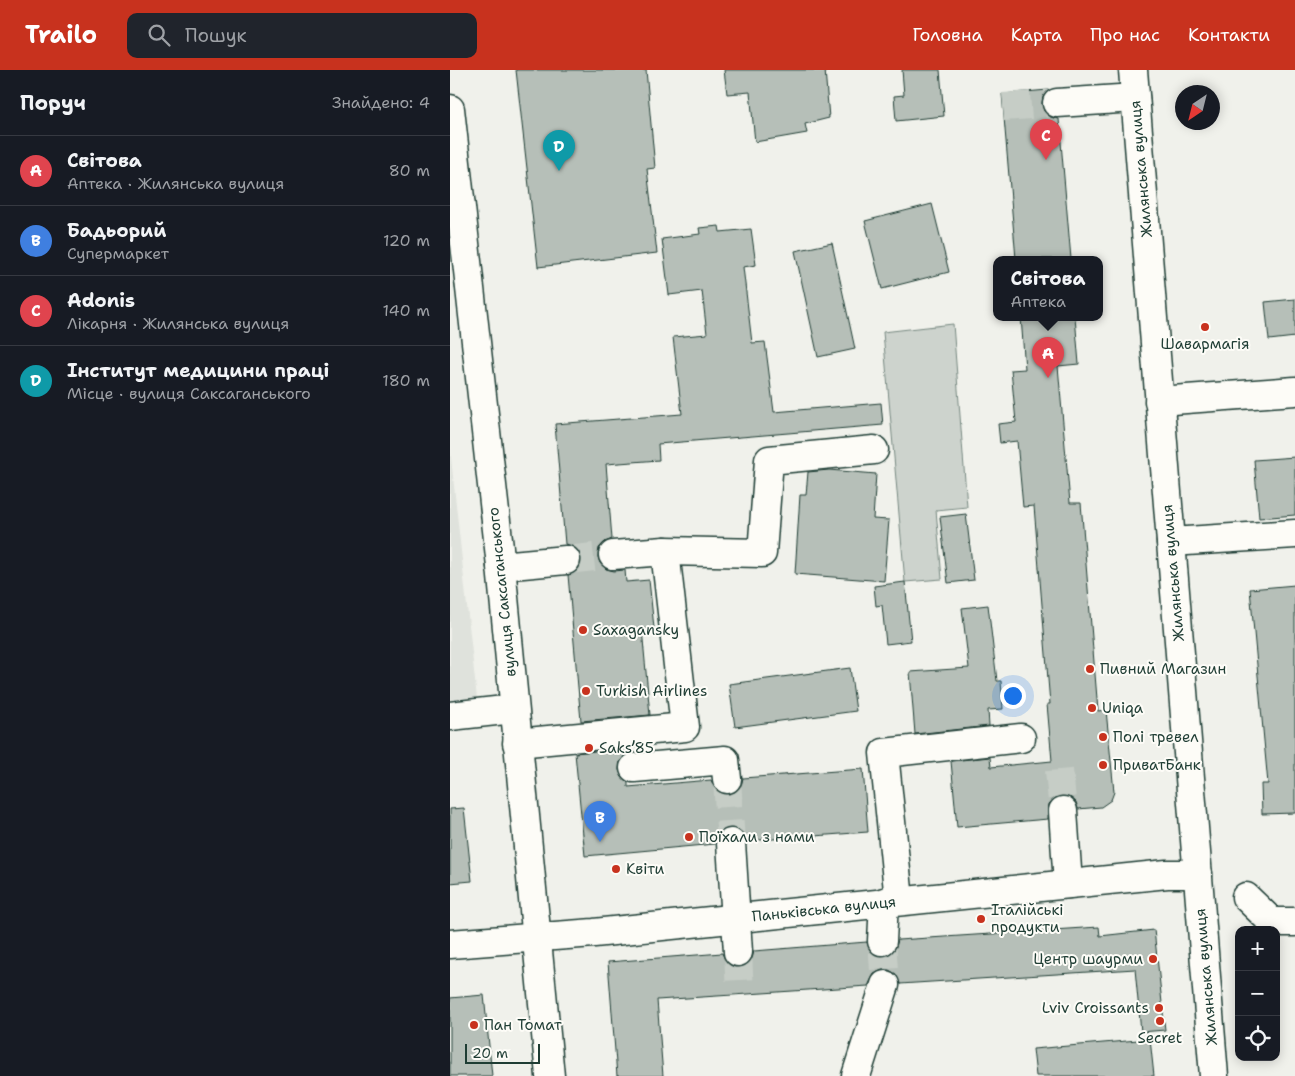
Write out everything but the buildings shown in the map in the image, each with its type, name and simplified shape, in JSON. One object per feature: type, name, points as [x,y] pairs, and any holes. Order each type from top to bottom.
[{"type":"main road","name":"Жилянська вулиця","points":[[1133,70],[1214,1076]]},
{"type":"main road","points":[[1057,103],[1135,98]]},
{"type":"main road","name":"вулиця Саксаганського","points":[[450,109],[500,566],[538,938],[550,1076]]},
{"type":"main road","points":[[1159,401],[1295,391]]},
{"type":"main road","points":[[613,555],[665,551],[762,553],[769,460],[874,450]]},
{"type":"main road","points":[[1171,542],[1295,534]]},
{"type":"main road","points":[[517,743],[686,727],[665,551]]},
{"type":"main road","points":[[500,566],[566,560]]},
{"type":"main road","points":[[450,716],[514,709]]},
{"type":"main road","points":[[882,942],[891,901],[884,753],[1021,738]]},
{"type":"main road","points":[[634,768],[725,760],[727,779]]},
{"type":"main road","points":[[1062,811],[1068,884]]},
{"type":"main road","points":[[731,843],[738,952]]},
{"type":"main road","name":"Паньківська вулиця","points":[[450,944],[538,938],[1167,874],[1198,874]]},
{"type":"main road","points":[[1246,897],[1272,922],[1295,922]]},
{"type":"main road","points":[[856,1076],[885,985]]},
{"type":"shaded area","points":[[953,324],[967,507],[936,510],[942,579],[905,582],[883,332]]},
{"type":"shaded area","points":[[450,449],[477,699],[450,701]]},
{"type":"tunnel","points":[[1003,107],[1057,103]]},
{"type":"tunnel","points":[[566,560],[613,555]]},
{"type":"tunnel","points":[[1059,770],[1063,811]]},
{"type":"tunnel","points":[[727,779],[731,843]]},
{"type":"tunnel","points":[[882,941],[885,985]]},
{"type":"tunnel","points":[[738,952],[740,994]]},
{"type":"place","name":"Adonis","points":[[1046,160]]},
{"type":"place","name":"Інститут медицини праці","points":[[559,171]]},
{"type":"place","name":"Шавармагія","points":[[1205,327]]},
{"type":"place","name":"Світова","points":[[1048,378]]},
{"type":"place","name":"Saxagansky","points":[[583,630]]},
{"type":"place","name":"Пивний Магазин","points":[[1090,669]]},
{"type":"place","name":"Turkish Airlines","points":[[586,691]]},
{"type":"place","name":"Uniqa","points":[[1092,708]]},
{"type":"place","name":"Полі тревел","points":[[1103,737]]},
{"type":"place","name":"Saks’85","points":[[589,748]]},
{"type":"place","name":"ПриватБанк","points":[[1103,765]]},
{"type":"place","name":"Поїхали з нами","points":[[689,837]]},
{"type":"place","name":"Бадьорий","points":[[600,842]]},
{"type":"place","name":"Квіти","points":[[616,869]]},
{"type":"place","name":"Італійські продукти","points":[[981,919]]},
{"type":"place","name":"Центр шаурми","points":[[1153,959]]},
{"type":"place","name":"Lviv Croissants","points":[[1159,1008]]},
{"type":"place","name":"Secret","points":[[1160,1021]]},
{"type":"place","name":"Пан Томат","points":[[474,1025]]}]
